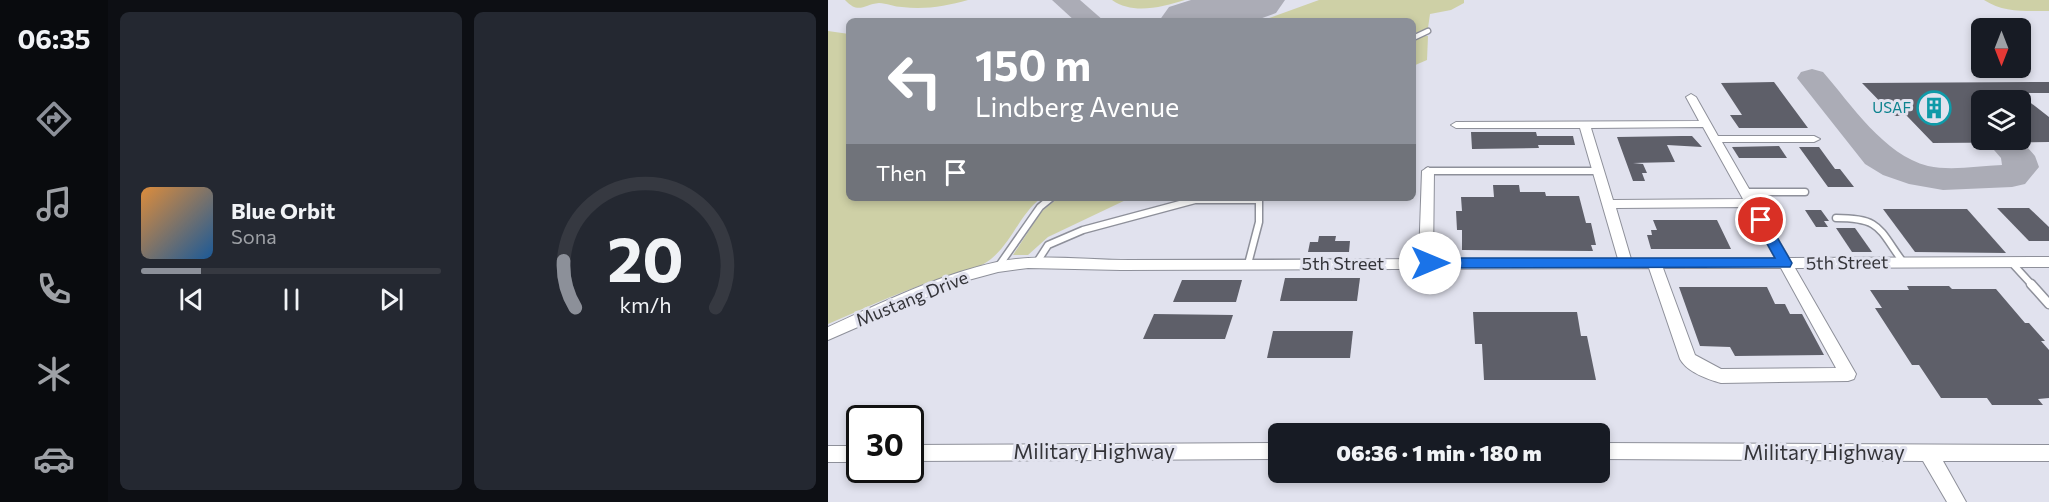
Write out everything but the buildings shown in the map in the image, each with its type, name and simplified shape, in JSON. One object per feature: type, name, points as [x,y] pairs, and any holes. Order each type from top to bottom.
[{"type":"street","points":[[1655,264],[1688,359],[1702,369],[1721,376],[1848,374],[1717,139],[1691,97]]},
{"type":"street","points":[[1456,125],[1707,124]]},
{"type":"street","points":[[1585,125],[1626,264]]},
{"type":"street","points":[[1717,139],[1814,139]]},
{"type":"street","points":[[1426,263],[1428,171]]},
{"type":"street","points":[[1608,204],[1748,197]]},
{"type":"street","name":"5th Street","points":[[998,267],[1037,262],[1121,265],[2049,262]]},
{"type":"street","name":"Mustang Drive","points":[[828,334],[956,280],[998,267]]},
{"type":"street","name":"Military Highway","points":[[924,453],[1268,451]]},
{"type":"street","name":"Military Highway","points":[[1610,451],[2049,453]]},
{"type":"street","points":[[828,454],[846,453]]},
{"type":"street","points":[[1929,454],[1957,502]]},
{"type":"lane","points":[[1416,37],[1428,31]]},
{"type":"lane","points":[[1428,171],[1599,171]]},
{"type":"lane","points":[[1748,197],[1805,192]]},
{"type":"lane","points":[[998,267],[1040,207],[1047,201]]},
{"type":"lane","points":[[1037,262],[1048,245],[1083,230],[1191,201]]},
{"type":"lane","points":[[1248,264],[1259,222],[1258,201]]},
{"type":"lane","points":[[1836,218],[1862,218],[1876,225],[1903,262]]},
{"type":"lane","points":[[2011,262],[2049,304]]},
{"type":"lane","points":[[2038,292],[2049,292]]},
{"type":"green space","points":[[845,0],[968,0],[927,8],[899,7],[879,3],[858,8]]},
{"type":"green space","points":[[1112,0],[1185,0],[1157,7],[1138,8],[1120,5]]},
{"type":"green space","points":[[1319,0],[1464,0],[1464,3],[1451,10],[1430,14],[1428,28],[1416,33],[1416,18],[1269,18]]},
{"type":"green space","points":[[1984,0],[2049,0],[2049,11],[2007,9]]},
{"type":"green space","points":[[828,31],[846,34],[846,201],[1038,201],[1027,212],[1005,245],[984,264],[902,292],[828,324]]},
{"type":"green space","points":[[1428,36],[1427,60],[1416,65],[1416,39]]},
{"type":"green space","points":[[1054,201],[1124,201],[1048,237],[1028,255],[1013,255],[1041,212]]},
{"type":"taxiway","points":[[1064,0],[1087,18]]},
{"type":"taxiway","points":[[1197,18],[1216,13]]},
{"type":"taxiway","points":[[1812,78],[1878,156],[1896,167],[1922,176],[1943,179],[2012,176],[2021,167],[2012,150]]},
{"type":"runway","points":[[1201,18],[1254,0]]},
{"type":"place","name":"USAF","points":[[1934,108]]},
{"type":"route","points":[[1430,263],[1785,263],[1761,220]]}]
